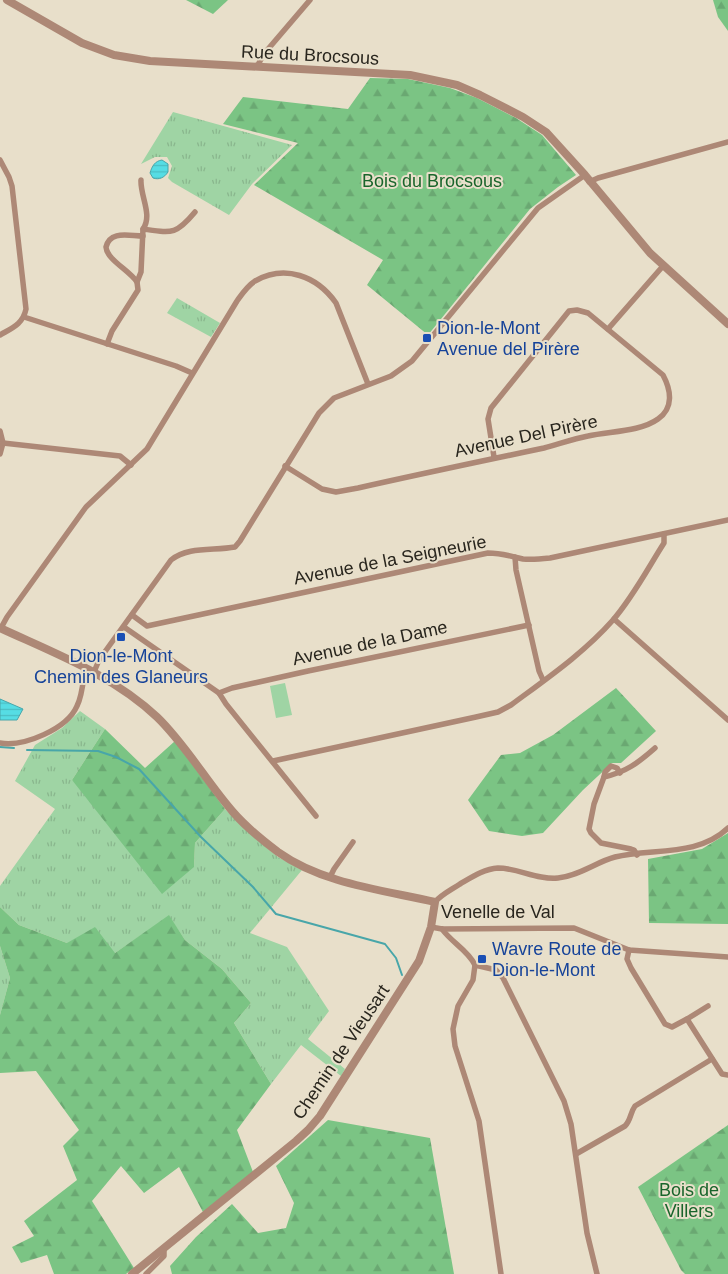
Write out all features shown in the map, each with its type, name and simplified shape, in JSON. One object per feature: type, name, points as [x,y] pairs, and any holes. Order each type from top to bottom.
[{"type":"street","name":"Rue du Brocsous","points":[[7,0],[82,43],[114,55],[150,61],[410,75],[457,85],[480,95],[546,132],[663,266],[728,324]]},
{"type":"street","points":[[257,68],[263,55],[310,0]]},
{"type":"street","points":[[94,672],[100,660],[165,568],[177,555],[186,552],[235,547],[326,404],[334,398],[392,376],[412,361],[538,208],[587,178],[598,178],[728,142]]},
{"type":"street","points":[[0,160],[12,186],[26,309],[24,317],[19,324],[0,335]]},
{"type":"street","points":[[137,282],[141,272],[143,232],[146,224],[141,180]]},
{"type":"street","points":[[107,344],[112,331],[138,290],[137,282],[133,276],[107,254],[106,245],[109,239],[115,236],[143,232],[177,230],[184,226],[195,212]]},
{"type":"street","points":[[608,329],[663,266]]},
{"type":"street","points":[[368,384],[336,303],[329,292],[318,283],[306,277],[292,274],[266,276],[254,281],[246,288],[147,449],[86,507],[0,628],[85,667],[133,697],[157,717],[184,747],[233,812],[256,834],[279,853],[330,877],[435,902],[440,896],[489,870],[508,869],[546,878],[560,878],[576,874],[616,857],[699,845],[718,836],[728,828]]},
{"type":"street","name":"Avenue Del Pirère","points":[[285,466],[322,488],[336,492],[547,447],[598,434],[612,433],[649,424],[665,413],[670,397],[669,386],[663,375],[588,313],[577,310],[569,311],[491,408],[488,419],[494,458]]},
{"type":"street","points":[[24,317],[176,366],[192,374]]},
{"type":"street","points":[[0,431],[3,443],[0,454]]},
{"type":"street","points":[[3,443],[120,456],[131,465]]},
{"type":"street","name":"Avenue de la Seigneurie","points":[[147,626],[488,553],[502,553],[534,560],[550,558],[728,520]]},
{"type":"street","points":[[273,761],[498,712],[511,705],[590,643],[614,620],[664,543],[664,534]]},
{"type":"street","points":[[515,557],[516,570],[539,671],[543,680]]},
{"type":"street","points":[[132,615],[147,626],[140,637]]},
{"type":"street","points":[[614,620],[728,720]]},
{"type":"street","name":"Avenue de la Dame","points":[[219,693],[232,688],[529,625]]},
{"type":"street","points":[[124,627],[219,693],[316,816]]},
{"type":"street","points":[[0,743],[16,744],[27,742],[59,726],[76,709],[79,703],[85,667]]},
{"type":"street","points":[[637,855],[631,848],[599,842],[589,829],[594,804],[605,772],[611,766],[616,767],[620,773],[638,762],[655,748]]},
{"type":"street","points":[[330,877],[353,842]]},
{"type":"street","name":"Chemin de Vieusart","points":[[132,1274],[308,1130],[320,1116],[424,950],[431,927],[435,902]]},
{"type":"street","name":"Venelle de Val","points":[[431,927],[442,930],[566,927],[582,929],[629,950]]},
{"type":"street","points":[[442,930],[472,958],[475,965],[473,980],[458,1006],[453,1029],[455,1046],[478,1121],[501,1274]]},
{"type":"street","points":[[708,1006],[672,1027],[665,1024],[631,968],[628,959],[629,950],[728,957]]},
{"type":"street","points":[[475,965],[496,970],[503,978],[564,1101],[571,1124],[587,1233],[598,1273]]},
{"type":"street","points":[[687,1019],[722,1074],[728,1075]]},
{"type":"street","points":[[576,1154],[625,1126],[630,1121],[631,1112],[635,1106],[712,1059]]},
{"type":"street","name":"Chemin de Vieusart","points":[[146,1274],[164,1256],[164,1249]]},
{"type":"green space","points":[[186,0],[228,0],[213,14]]},
{"type":"green space","points":[[713,0],[728,0],[728,31],[718,17]]},
{"type":"green space","name":"Bois du Brocsous","points":[[370,78],[408,79],[450,88],[477,98],[516,118],[542,135],[576,175],[530,209],[428,335],[367,285],[383,260],[254,185],[298,143],[223,124],[243,97],[348,109]]},
{"type":"green space","points":[[173,112],[292,145],[252,184],[229,215],[172,182],[168,178],[172,166],[167,157],[155,157],[141,164]]},
{"type":"green space","points":[[177,298],[220,323],[211,337],[167,313]]},
{"type":"green space","points":[[285,683],[292,715],[276,718],[270,686]]},
{"type":"green space","points":[[616,688],[656,731],[621,763],[612,763],[583,790],[543,833],[522,836],[489,831],[468,800],[501,755],[520,753],[553,735]]},
{"type":"green space","points":[[80,711],[105,729],[72,780],[194,867],[195,843],[225,809],[278,857],[302,870],[250,933],[287,947],[329,1011],[308,1039],[345,1069],[341,1076],[301,1045],[271,1084],[234,1023],[251,1003],[222,969],[185,940],[169,916],[115,953],[67,943],[19,925],[0,907],[0,886],[55,809],[15,781],[35,745],[62,728]]},
{"type":"green space","points":[[105,729],[145,768],[175,741],[225,809],[195,843],[194,867],[162,894],[72,780]]},
{"type":"green space","points":[[728,833],[728,924],[649,923],[648,859],[702,849]]},
{"type":"green space","points":[[0,907],[19,925],[67,943],[95,927],[115,953],[169,915],[185,940],[222,969],[251,1003],[234,1023],[271,1084],[237,1130],[253,1172],[204,1214],[179,1167],[144,1193],[121,1166],[92,1201],[134,1268],[126,1274],[54,1274],[47,1255],[21,1263],[12,1247],[34,1236],[24,1221],[77,1180],[63,1146],[79,1130],[36,1071],[0,1073],[0,1015],[10,978],[0,946]]},
{"type":"green space","points":[[0,946],[10,978],[0,1015]]},
{"type":"green space","points":[[328,1120],[430,1138],[454,1274],[172,1274],[170,1266],[196,1237],[232,1204],[258,1233],[286,1228],[294,1203],[276,1166]]},
{"type":"green space","name":"Bois de Villers","points":[[728,1125],[728,1274],[685,1274],[681,1270],[638,1187]]},
{"type":"water","points":[[162,160],[168,164],[168,172],[161,178],[153,178],[150,173],[152,168]]},
{"type":"water","points":[[0,699],[23,709],[17,720],[0,720]]},
{"type":"waterway","points":[[0,747],[14,748]]},
{"type":"waterway","points":[[27,750],[98,751],[116,757],[139,769],[201,837],[253,887],[276,914],[385,944],[396,958],[402,975]]},
{"type":"place","name":"Dion-le-Mont Avenue del Pirère","points":[[427,338]]},
{"type":"place","name":"Dion-le-Mont Chemin des Glaneurs","points":[[121,637]]},
{"type":"place","name":"Wavre Route de Dion-le-Mont","points":[[482,959]]}]
